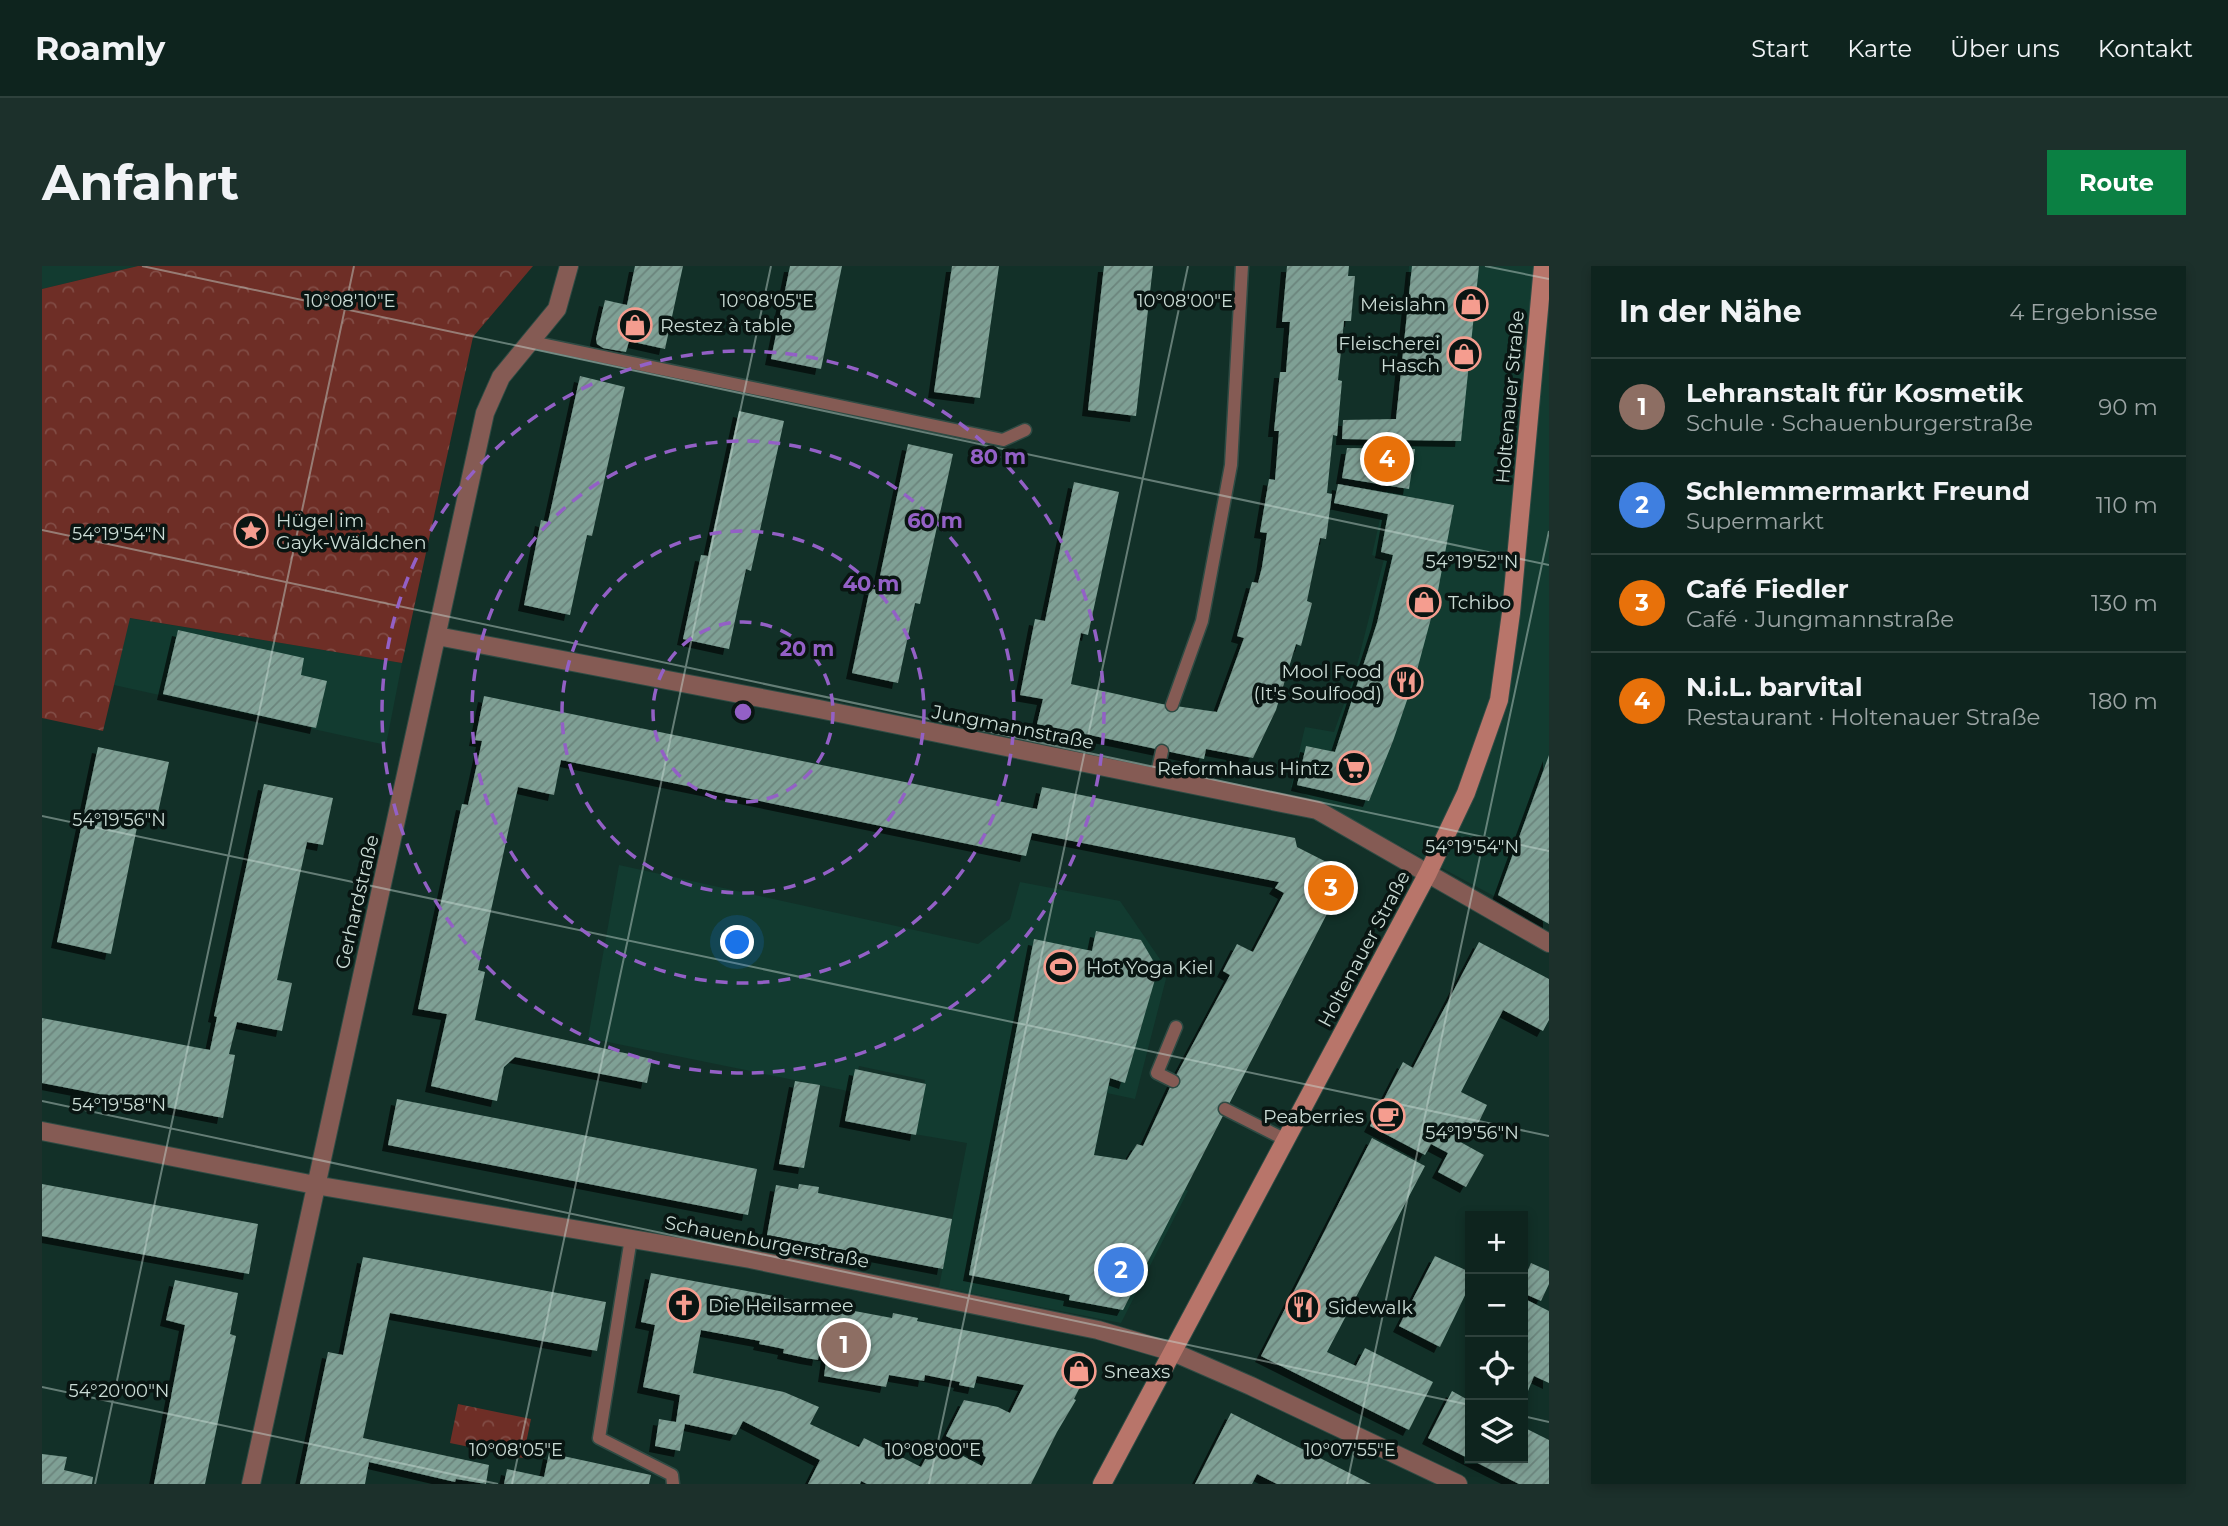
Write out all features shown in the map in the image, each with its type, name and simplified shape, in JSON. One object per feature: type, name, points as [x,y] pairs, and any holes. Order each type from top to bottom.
[{"type":"main road","name":"Holtenauer Straße","points":[[1102,1484],[1428,873],[1466,793],[1499,700],[1511,613],[1543,266]]},
{"type":"street","name":"Gerhardstraße","points":[[251,1484],[485,413],[501,377],[557,309],[569,266]]},
{"type":"street","name":"Jungmannstraße","points":[[437,636],[1317,810],[1549,943]]},
{"type":"street","name":"Schauenburgerstraße","points":[[42,1131],[315,1185],[750,1259],[1098,1330],[1172,1352],[1251,1386],[1458,1484]]},
{"type":"lane","points":[[1172,705],[1202,621],[1231,465],[1242,266]]},
{"type":"lane","points":[[532,342],[1003,440],[1025,430]]},
{"type":"lane","points":[[1156,778],[1163,751]]},
{"type":"lane","points":[[1173,1081],[1157,1073],[1176,1027]]},
{"type":"lane","points":[[1224,1109],[1286,1140]]},
{"type":"lane","points":[[631,1238],[599,1438],[672,1475],[673,1484]]},
{"type":"shaded area","points":[[42,266],[138,266],[42,289]]},
{"type":"shaded area","points":[[1409,266],[1549,266],[1549,916],[1546,924],[1291,787],[1305,727],[1334,732],[1355,673],[1384,559],[1372,555],[1401,424]]},
{"type":"shaded area","points":[[129,618],[402,663],[386,745],[114,685]]},
{"type":"shaded area","points":[[619,865],[978,944],[1010,919],[1020,882],[1120,901],[1168,971],[1135,1099],[1107,1093],[1094,1155],[1131,1162],[1188,1191],[1121,1323],[939,1287],[967,1143],[914,1134],[925,1080],[859,1066],[853,1092],[588,1038]]},
{"type":"green space","points":[[138,266],[533,266],[473,337],[402,663],[130,618],[103,731],[42,718],[42,289]]},
{"type":"green space","points":[[458,1404],[531,1419],[523,1458],[450,1443]]},
{"type":"building","points":[[635,266],[683,266],[665,349],[629,341],[626,352],[603,348],[597,344],[605,300],[627,305]]},
{"type":"building","points":[[790,266],[842,266],[821,369],[771,359]]},
{"type":"building","points":[[952,266],[999,266],[980,398],[934,392]]},
{"type":"building","points":[[1104,266],[1153,266],[1136,416],[1088,410]]},
{"type":"building","points":[[1287,266],[1349,266],[1348,276],[1355,276],[1351,321],[1344,321],[1338,380],[1342,381],[1337,436],[1333,435],[1327,493],[1332,494],[1326,539],[1320,538],[1307,601],[1312,603],[1301,646],[1296,644],[1276,710],[1253,758],[1206,749],[1204,759],[1037,724],[1043,699],[1020,695],[1035,619],[1045,621],[1074,482],[1119,492],[1088,635],[1081,633],[1071,684],[1162,704],[1217,712],[1244,638],[1237,636],[1252,582],[1258,583],[1262,567],[1267,533],[1260,532],[1269,479],[1275,480],[1279,431],[1274,431],[1280,372],[1286,372],[1290,322],[1282,322]]},
{"type":"building","points":[[1412,266],[1479,266],[1461,441],[1342,439],[1343,420],[1396,419]]},
{"type":"building","points":[[580,376],[625,387],[592,536],[587,535],[570,615],[524,605],[541,520],[548,522]]},
{"type":"building","points":[[739,411],[784,421],[751,571],[746,569],[729,649],[683,639],[701,555],[708,556]]},
{"type":"building","points":[[908,444],[953,454],[920,604],[915,603],[898,683],[852,673],[870,588],[877,590]]},
{"type":"building","points":[[1347,448],[1415,449],[1409,489],[1342,478]]},
{"type":"building","points":[[1338,484],[1454,505],[1437,596],[1416,674],[1369,801],[1297,785],[1306,746],[1335,752],[1377,623],[1393,555],[1381,552],[1388,514],[1334,503]]},
{"type":"building","points":[[178,630],[304,658],[301,675],[327,681],[316,728],[163,694]]},
{"type":"building","points":[[484,696],[1037,809],[1042,787],[1295,838],[1297,847],[1348,873],[1123,1310],[1069,1300],[1070,1295],[969,1275],[1034,939],[1092,951],[1096,931],[1141,940],[1158,969],[1125,1083],[1110,1078],[1094,1155],[1127,1160],[1137,1144],[1143,1146],[1173,1081],[1230,975],[1223,971],[1237,944],[1253,952],[1284,893],[1275,888],[1279,882],[1032,833],[1026,856],[561,760],[554,795],[518,787],[478,970],[485,972],[475,1020],[652,1059],[647,1083],[515,1057],[504,1067],[497,1101],[431,1086],[447,1014],[418,1009],[462,804],[468,805],[482,741],[475,740]]},
{"type":"building","points":[[98,747],[169,762],[157,817],[140,813],[111,954],[57,942]]},
{"type":"building","points":[[1549,755],[1549,924],[1498,895]]},
{"type":"building","points":[[264,784],[333,798],[323,845],[307,842],[277,980],[292,983],[282,1031],[237,1022],[229,1054],[235,1055],[223,1118],[42,1083],[42,1018],[210,1050],[217,1017],[214,1016]]},
{"type":"building","points":[[1479,942],[1549,979],[1549,1020],[1543,1031],[1503,1010],[1461,1092],[1487,1105],[1476,1128],[1465,1122],[1455,1139],[1484,1155],[1466,1187],[1438,1172],[1448,1153],[1431,1144],[1425,1155],[1370,1126],[1403,1062],[1413,1068]]},
{"type":"building","points":[[855,1069],[926,1084],[916,1135],[845,1121]]},
{"type":"building","points":[[795,1081],[820,1085],[804,1168],[779,1164]]},
{"type":"building","points":[[397,1099],[757,1169],[748,1215],[388,1145]]},
{"type":"building","points":[[1372,1138],[1425,1166],[1327,1352],[1356,1366],[1365,1348],[1433,1382],[1409,1430],[1261,1356]]},
{"type":"building","points":[[42,1184],[258,1224],[249,1274],[42,1236]]},
{"type":"building","points":[[799,1184],[819,1187],[818,1193],[952,1219],[943,1269],[767,1235],[776,1185],[798,1189]]},
{"type":"building","points":[[1435,1256],[1465,1270],[1465,1295],[1440,1347],[1399,1326]]},
{"type":"building","points":[[363,1257],[606,1302],[597,1351],[390,1313],[363,1438],[489,1465],[486,1484],[456,1479],[455,1482],[369,1462],[365,1484],[300,1484],[328,1352],[343,1355]]},
{"type":"building","points":[[1531,1263],[1549,1271],[1549,1284],[1541,1301],[1528,1295],[1528,1270]]},
{"type":"building","points":[[651,1273],[892,1318],[893,1313],[918,1318],[917,1321],[1084,1353],[1092,1363],[1074,1399],[1076,1400],[1031,1484],[867,1484],[861,1481],[860,1484],[808,1484],[820,1460],[743,1421],[736,1435],[685,1424],[680,1451],[655,1446],[659,1419],[676,1422],[680,1395],[643,1387],[655,1325],[641,1322]],"holes":[[[701,1330],[760,1341],[759,1344],[784,1349],[783,1353],[806,1358],[818,1360],[819,1354],[827,1355],[824,1376],[886,1387],[889,1375],[924,1381],[925,1375],[960,1382],[959,1385],[974,1388],[977,1376],[1024,1385],[1010,1413],[998,1407],[964,1400],[946,1436],[986,1457],[982,1466],[935,1441],[921,1467],[864,1438],[859,1447],[810,1424],[819,1407],[784,1392],[693,1373]]]},
{"type":"building","points":[[175,1280],[238,1293],[230,1334],[236,1336],[205,1484],[154,1484],[185,1325],[166,1320]]},
{"type":"building","points":[[1528,1300],[1549,1311],[1549,1383],[1534,1376],[1528,1391]]},
{"type":"building","points":[[1452,1391],[1465,1398],[1465,1457],[1428,1438]]},
{"type":"building","points":[[1231,1413],[1371,1484],[1277,1484],[1257,1474],[1252,1484],[1195,1484]]},
{"type":"building","points":[[1528,1430],[1549,1440],[1549,1484],[1519,1484],[1477,1463],[1528,1463]]},
{"type":"building","points":[[549,1453],[651,1475],[649,1484],[504,1484],[507,1469],[544,1477]]},
{"type":"building","points":[[42,1454],[67,1457],[64,1470],[93,1477],[92,1484],[42,1484]]},
{"type":"place","name":"Meislahn","points":[[1471,304]]},
{"type":"place","name":"Restez à table","points":[[635,325]]},
{"type":"place","name":"Fleischerei Hasch","points":[[1464,354]]},
{"type":"place","name":"N.i.L. barvital","points":[[1387,459]]},
{"type":"place","name":"Hügel im Gayk-Wäldchen","points":[[251,531]]},
{"type":"place","name":"Tchibo","points":[[1424,602]]},
{"type":"place","name":"Mool Food (It's Soulfood)","points":[[1406,682]]},
{"type":"place","name":"Reformhaus Hintz","points":[[1354,768]]},
{"type":"place","name":"Café Fiedler","points":[[1331,888]]},
{"type":"place","name":"Hot Yoga Kiel","points":[[1061,967]]},
{"type":"place","name":"Peaberries","points":[[1388,1116]]},
{"type":"place","name":"Schlemmermarkt Freund","points":[[1121,1270]]},
{"type":"place","name":"Die Heilsarmee","points":[[684,1305]]},
{"type":"place","name":"Sidewalk","points":[[1303,1307]]},
{"type":"place","name":"Lehranstalt für Kosmetik","points":[[844,1345]]},
{"type":"place","name":"Sneaxs","points":[[1079,1371]]}]
